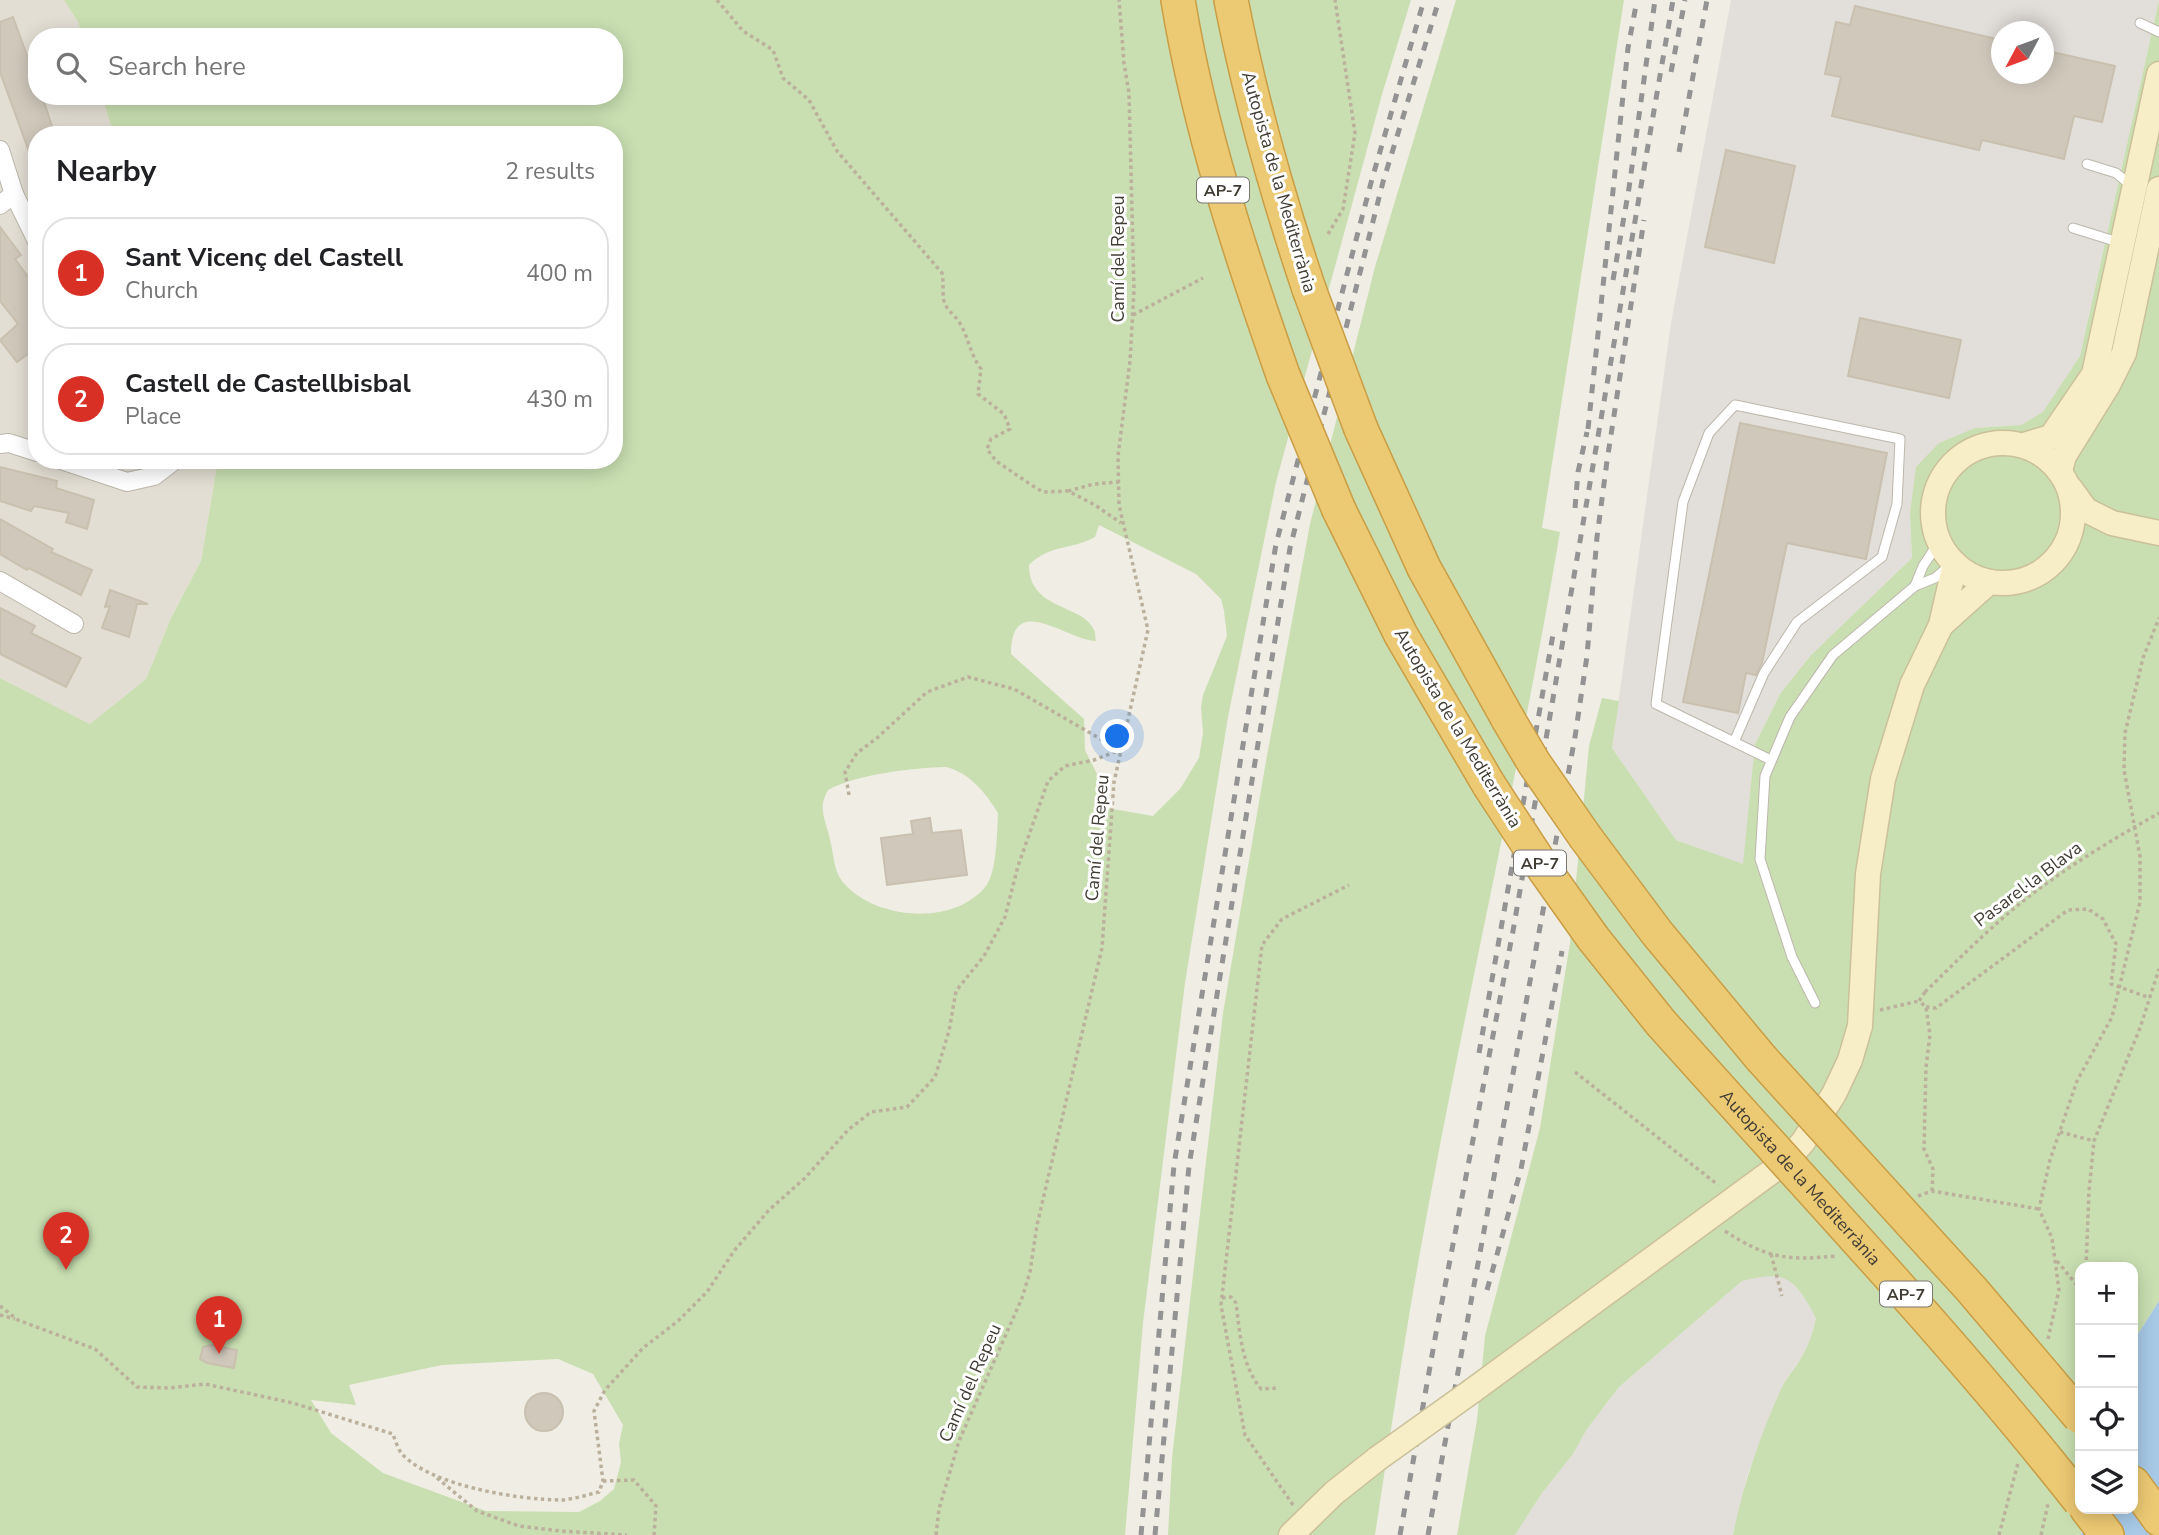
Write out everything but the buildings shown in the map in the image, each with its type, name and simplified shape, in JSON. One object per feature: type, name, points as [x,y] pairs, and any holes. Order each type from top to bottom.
[{"type":"highway","name":"Autopista de la Mediterrània","points":[[1178,0],[1215,164],[1254,292],[1283,375],[1339,510],[1401,635],[1489,785],[1544,869],[1661,1023],[1942,1333],[2075,1494]]},
{"type":"highway","name":"Autopista de la Mediterrània","points":[[1231,0],[1258,121],[1282,206],[1308,289],[1361,429],[1424,568],[1534,764],[1657,933],[1761,1058],[1972,1290],[2075,1411]]},
{"type":"highway","points":[[1251,0],[1258,121]]},
{"type":"highway","points":[[2138,1490],[2159,1519]]},
{"type":"highway","points":[[2091,1514],[2107,1535]]},
{"type":"street","points":[[2159,74],[2150,195],[2139,284],[2124,354],[2064,456],[2064,479],[2073,511],[2070,536],[2055,560],[2038,574],[2018,582],[1989,582],[1954,564],[1939,542],[1932,516],[1936,489],[1950,466],[1971,449],[2010,442],[2038,451],[2064,479],[2086,510],[2112,523],[2159,533]]},
{"type":"street","points":[[0,150],[7,199],[28,228]]},
{"type":"street","points":[[2024,445],[2051,437],[2094,374],[2122,243],[2150,195]]},
{"type":"street","points":[[2122,243],[2132,248],[2129,274],[2139,284]]},
{"type":"street","points":[[0,444],[9,443],[28,449]]},
{"type":"street","points":[[88,469],[127,482],[154,476],[163,469]]},
{"type":"street","points":[[2070,536],[2112,523]]},
{"type":"street","points":[[1298,1528],[1334,1493],[1377,1459],[1786,1161],[1818,1121],[1835,1094],[1850,1060],[1860,1026],[1868,874],[1883,779],[1912,685],[1941,625],[1954,564]]},
{"type":"street","points":[[0,581],[74,624]]},
{"type":"street","points":[[1941,625],[1989,582]]},
{"type":"lane","points":[[2140,23],[2159,32]]},
{"type":"lane","points":[[2087,164],[2116,173],[2150,195]]},
{"type":"lane","points":[[2073,228],[2122,243]]},
{"type":"lane","points":[[1734,742],[1764,673],[1797,622],[1882,557],[1897,504],[1900,439],[1735,405],[1709,433],[1684,502],[1656,704],[1734,742],[1771,760]]},
{"type":"lane","points":[[1915,586],[1923,566],[1939,542]]},
{"type":"lane","points":[[1815,1003],[1792,957],[1760,859],[1765,776],[1790,717],[1833,655],[1915,586],[1935,579],[1954,564]]},
{"type":"path","points":[[717,0],[743,31],[773,50],[783,78],[810,100],[815,114],[837,151],[942,273],[945,286],[943,299],[958,320],[972,357],[981,369],[978,394],[1004,414],[1010,429],[991,439],[987,449],[996,461],[1043,492],[1068,491],[1094,484],[1119,482]]},
{"type":"path","name":"Camí del Repeu","points":[[936,1535],[939,1509],[959,1441],[1022,1298],[1030,1272],[1037,1225],[1102,948],[1114,782],[1148,630],[1122,524],[1119,482],[1118,456],[1128,385],[1133,315],[1129,93],[1119,0]]},
{"type":"path","points":[[1328,234],[1343,209],[1355,133],[1335,0]]},
{"type":"path","points":[[1133,315],[1203,278]]},
{"type":"path","points":[[1068,491],[1095,505],[1122,524]]},
{"type":"path","points":[[1926,1007],[1930,1035],[1926,1067],[1924,1149],[1933,1169],[1932,1191],[2039,1209],[2050,1160],[2077,1081],[2112,1017],[2140,902],[2140,856],[2124,769],[2125,733],[2143,659],[2159,618]]},
{"type":"path","points":[[849,795],[845,772],[857,753],[927,692],[968,677],[1014,689],[1120,750]]},
{"type":"path","points":[[432,1473],[488,1493],[563,1500],[599,1492],[603,1481],[594,1411],[605,1390],[643,1348],[678,1321],[707,1292],[769,1210],[805,1178],[848,1130],[871,1112],[908,1107],[935,1077],[950,1031],[956,991],[984,956],[1005,917],[1018,866],[1048,781],[1065,766],[1094,760],[1120,750]]},
{"type":"path","name":"Pasarel·la Blava","points":[[1919,1001],[1978,939],[2036,891],[2098,848],[2159,813]]},
{"type":"path","points":[[1298,1528],[1245,1435],[1221,1305],[1262,946],[1282,919],[1349,885]]},
{"type":"path","points":[[1861,1015],[1919,1001],[1926,1007],[1936,1009],[2068,910],[2088,909],[2103,919],[2116,944],[2111,984],[2150,998]]},
{"type":"path","points":[[2086,1262],[2094,1141],[2140,1028],[2159,970]]},
{"type":"path","points":[[1575,1072],[1737,1199]]},
{"type":"path","points":[[2060,1132],[2094,1141]]},
{"type":"path","points":[[1771,1254],[1782,1296]]},
{"type":"path","points":[[2055,1260],[2075,1283]]},
{"type":"path","points":[[1222,1298],[1231,1297],[1236,1303],[1247,1368],[1254,1381],[1261,1389],[1279,1388]]},
{"type":"path","points":[[0,1306],[18,1320]]},
{"type":"path","points":[[0,1315],[95,1349],[137,1387],[170,1388],[205,1384],[293,1403],[393,1434],[401,1453],[432,1473],[477,1511],[519,1526],[626,1535]]},
{"type":"path","points":[[603,1481],[634,1480],[656,1506],[654,1535]]},
{"type":"shaded area","points":[[0,0],[64,0],[80,28],[28,28],[28,105],[105,105],[111,126],[28,126],[28,469],[216,469],[201,561],[171,618],[146,679],[90,724],[0,678]]},
{"type":"shaded area","points":[[1731,0],[2159,0],[2080,356],[2044,412],[2021,425],[1975,428],[1910,513],[1912,558],[1811,655],[1780,694],[1755,744],[1744,865],[1676,840],[1612,748],[1671,323]]},
{"type":"shaded area","points":[[1764,1275],[1790,1279],[1816,1317],[1811,1339],[1786,1379],[1748,1473],[1733,1535],[1515,1535],[1619,1387],[1742,1281]]},
{"type":"green space","points":[[64,0],[1411,0],[1383,91],[1276,482],[1228,717],[1185,983],[1143,1323],[1125,1535],[0,1535],[0,678],[90,724],[146,679],[171,618],[201,561],[216,469],[623,469],[623,126],[111,126],[105,105],[623,105],[623,28],[80,28]],"holes":[[[1099,525],[1196,574],[1221,599],[1227,636],[1203,695],[1203,733],[1199,758],[1180,789],[1153,816],[1096,806],[1100,780],[1085,750],[1084,719],[1011,654],[1013,635],[1020,625],[1030,621],[1096,641],[1095,631],[1080,615],[1047,599],[1038,591],[1031,580],[1029,565],[1053,550],[1095,537]],[[946,767],[970,779],[998,813],[996,851],[990,880],[986,886],[972,899],[935,913],[893,911],[856,894],[842,881],[835,866],[823,815],[823,803],[828,790],[840,784],[885,773]],[[558,1359],[593,1374],[623,1425],[619,1444],[621,1462],[614,1489],[600,1501],[579,1512],[486,1511],[383,1473],[331,1433],[311,1400],[356,1405],[349,1385],[442,1365]]]},
{"type":"green space","points":[[1456,0],[1624,0],[1542,528],[1560,532],[1524,728],[1426,1218],[1375,1535],[1168,1535],[1172,1458],[1223,1013],[1310,524],[1375,267]]},
{"type":"green space","points":[[2159,0],[2159,1301],[2138,1334],[2138,1262],[2075,1262],[2075,1514],[2081,1514],[2081,1535],[1733,1535],[1747,1478],[1760,1440],[1783,1385],[1806,1348],[1816,1318],[1795,1286],[1788,1280],[1770,1276],[1742,1281],[1619,1387],[1515,1535],[1457,1535],[1477,1420],[1485,1336],[1540,1128],[1570,943],[1589,746],[1602,698],[1619,701],[1612,748],[1676,840],[1743,864],[1755,744],[1780,694],[1811,655],[1912,558],[1910,513],[1916,467],[1939,443],[1975,428],[2021,425],[2043,412],[2080,356]]},
{"type":"water","points":[[2159,1301],[2159,1535],[2081,1535],[2087,1514],[2138,1514],[2138,1334]]},
{"type":"railway","points":[[1141,1535],[1174,1165],[1276,544],[1372,179],[1424,0]]},
{"type":"railway","points":[[1155,1535],[1189,1166],[1290,548],[1383,182],[1439,0]]},
{"type":"railway","points":[[1588,429],[1628,48],[1637,0]]},
{"type":"railway","points":[[1613,280],[1629,188],[1655,0]]},
{"type":"railway","points":[[1400,1535],[1513,931],[1673,0]]},
{"type":"railway","points":[[1671,72],[1685,0]]},
{"type":"railway","points":[[1679,152],[1707,0]]},
{"type":"railway","points":[[1428,1535],[1575,737],[1587,656],[1597,537],[1607,461],[1644,220]]},
{"type":"railway","points":[[1575,508],[1578,472],[1587,432]]},
{"type":"railway","points":[[1479,1053],[1554,629]]},
{"type":"railway","points":[[1487,1290],[1521,1169],[1562,951]]},
{"type":"place","name":"Castell de Castellbisbal","points":[[66,1270]]},
{"type":"place","name":"Sant Vicenç del Castell","points":[[219,1354]]}]
